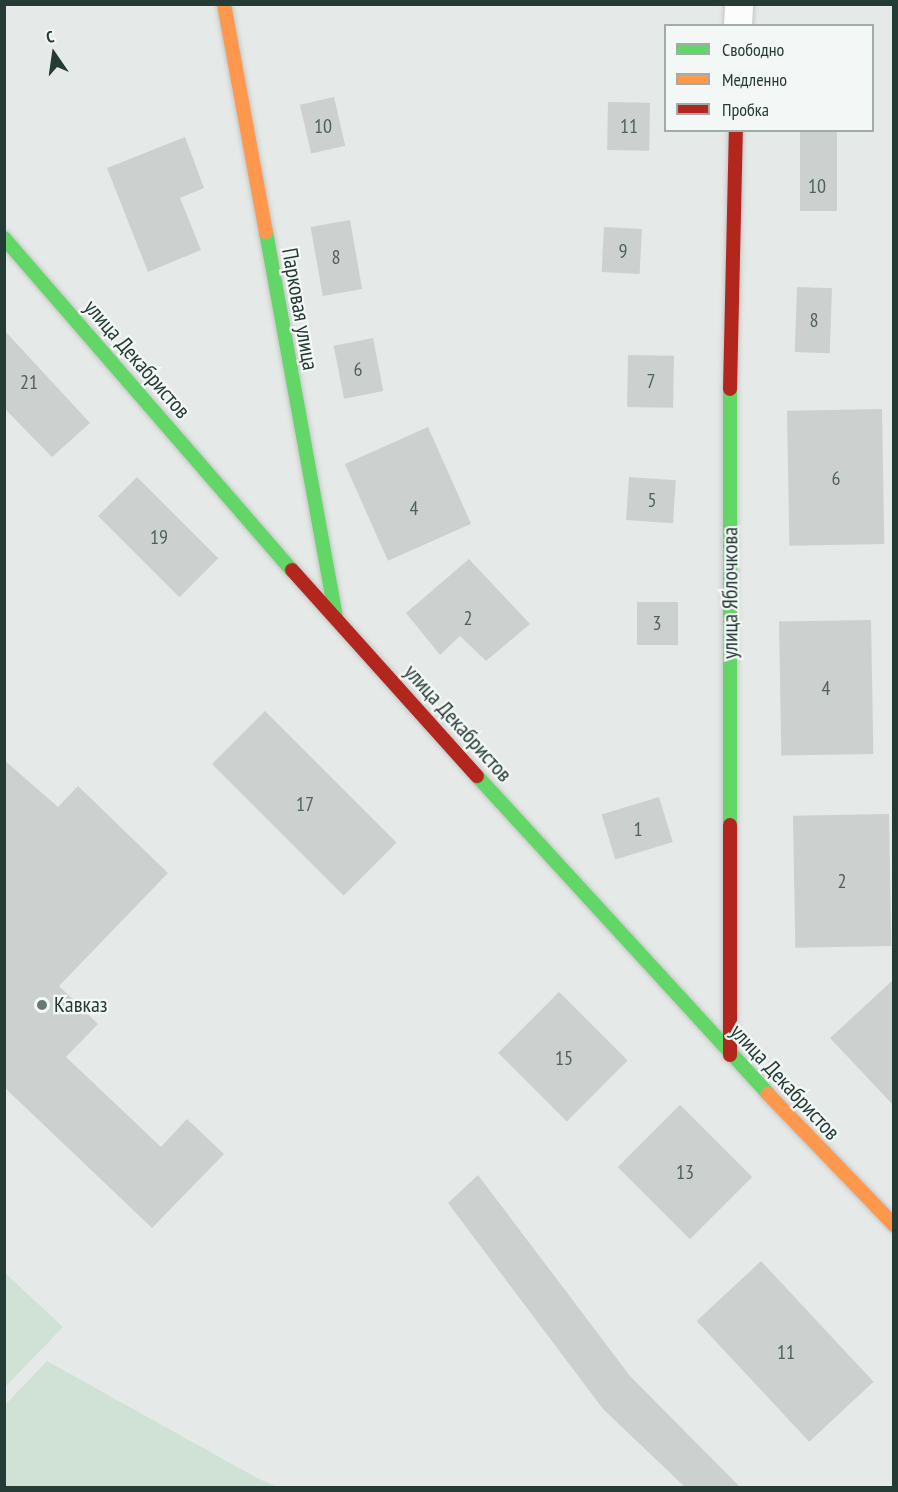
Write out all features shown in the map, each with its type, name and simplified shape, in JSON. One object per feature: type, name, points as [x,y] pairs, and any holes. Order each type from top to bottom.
[{"type":"street","name":"Парковая улица","points":[[224,4],[336,620]]},
{"type":"street","points":[[738,24],[739,4]]},
{"type":"street","name":"улица Яблочкова","points":[[730,1055],[730,384],[736,132]]},
{"type":"street","name":"улица Декабристов","points":[[4,238],[336,620],[730,1055],[894,1225]]},
{"type":"green space","points":[[5,1273],[63,1327],[4,1387]]},
{"type":"green space","points":[[47,1361],[257,1478],[278,1487],[5,1487],[5,1405]]},
{"type":"building","points":[[334,97],[345,146],[311,154],[300,105]]},
{"type":"building","points":[[608,102],[650,103],[649,151],[607,150]]},
{"type":"building","points":[[800,132],[837,132],[837,211],[800,211]]},
{"type":"building","points":[[185,137],[204,188],[180,198],[201,250],[148,272],[107,168]]},
{"type":"building","points":[[350,220],[362,289],[323,296],[311,227]]},
{"type":"building","points":[[604,227],[642,229],[640,274],[602,272]]},
{"type":"building","points":[[797,287],[832,288],[830,353],[795,352]]},
{"type":"building","points":[[4,330],[90,423],[52,457],[4,408]]},
{"type":"building","points":[[373,338],[383,391],[344,399],[334,346]]},
{"type":"building","points":[[628,355],[674,356],[673,408],[627,407]]},
{"type":"building","points":[[882,409],[884,544],[789,546],[787,411]]},
{"type":"building","points":[[428,427],[471,524],[388,561],[345,464]]},
{"type":"building","points":[[137,477],[218,558],[179,597],[98,516]]},
{"type":"building","points":[[629,477],[676,480],[673,523],[626,520]]},
{"type":"building","points":[[469,559],[530,624],[486,661],[460,636],[440,655],[406,613]]},
{"type":"building","points":[[637,602],[678,602],[678,645],[637,645]]},
{"type":"building","points":[[871,620],[873,754],[781,756],[779,622]]},
{"type":"building","points":[[265,711],[397,843],[343,896],[212,764]]},
{"type":"building","name":"Кавказ","points":[[4,760],[58,807],[78,786],[168,873],[59,986],[98,1024],[66,1057],[161,1147],[187,1119],[224,1154],[152,1228],[4,1087]]},
{"type":"building","points":[[659,797],[673,842],[615,859],[602,815]]},
{"type":"building","points":[[889,814],[891,946],[795,948],[793,816]]},
{"type":"building","points":[[894,979],[894,1106],[830,1038]]},
{"type":"building","points":[[559,992],[628,1061],[567,1121],[498,1053]]},
{"type":"building","points":[[680,1105],[752,1177],[690,1239],[618,1167]]},
{"type":"building","points":[[478,1175],[630,1376],[741,1488],[686,1488],[603,1409],[448,1203]]},
{"type":"building","points":[[761,1261],[874,1382],[809,1442],[697,1321]]},
{"type":"traffic: fast","points":[[266,232],[336,619]]},
{"type":"traffic: fast","points":[[4,238],[292,570]]},
{"type":"traffic: fast","points":[[730,389],[730,825]]},
{"type":"traffic: fast","points":[[477,776],[768,1094]]},
{"type":"traffic: slow","points":[[224,4],[266,232]]},
{"type":"traffic: slow","points":[[768,1094],[894,1225]]},
{"type":"traffic: jam","points":[[730,389],[736,132]]},
{"type":"traffic: jam","points":[[292,570],[477,776]]},
{"type":"traffic: jam","points":[[730,825],[730,1055]]},
{"type":"place","name":"Кавказ","points":[[42,1005]]}]
